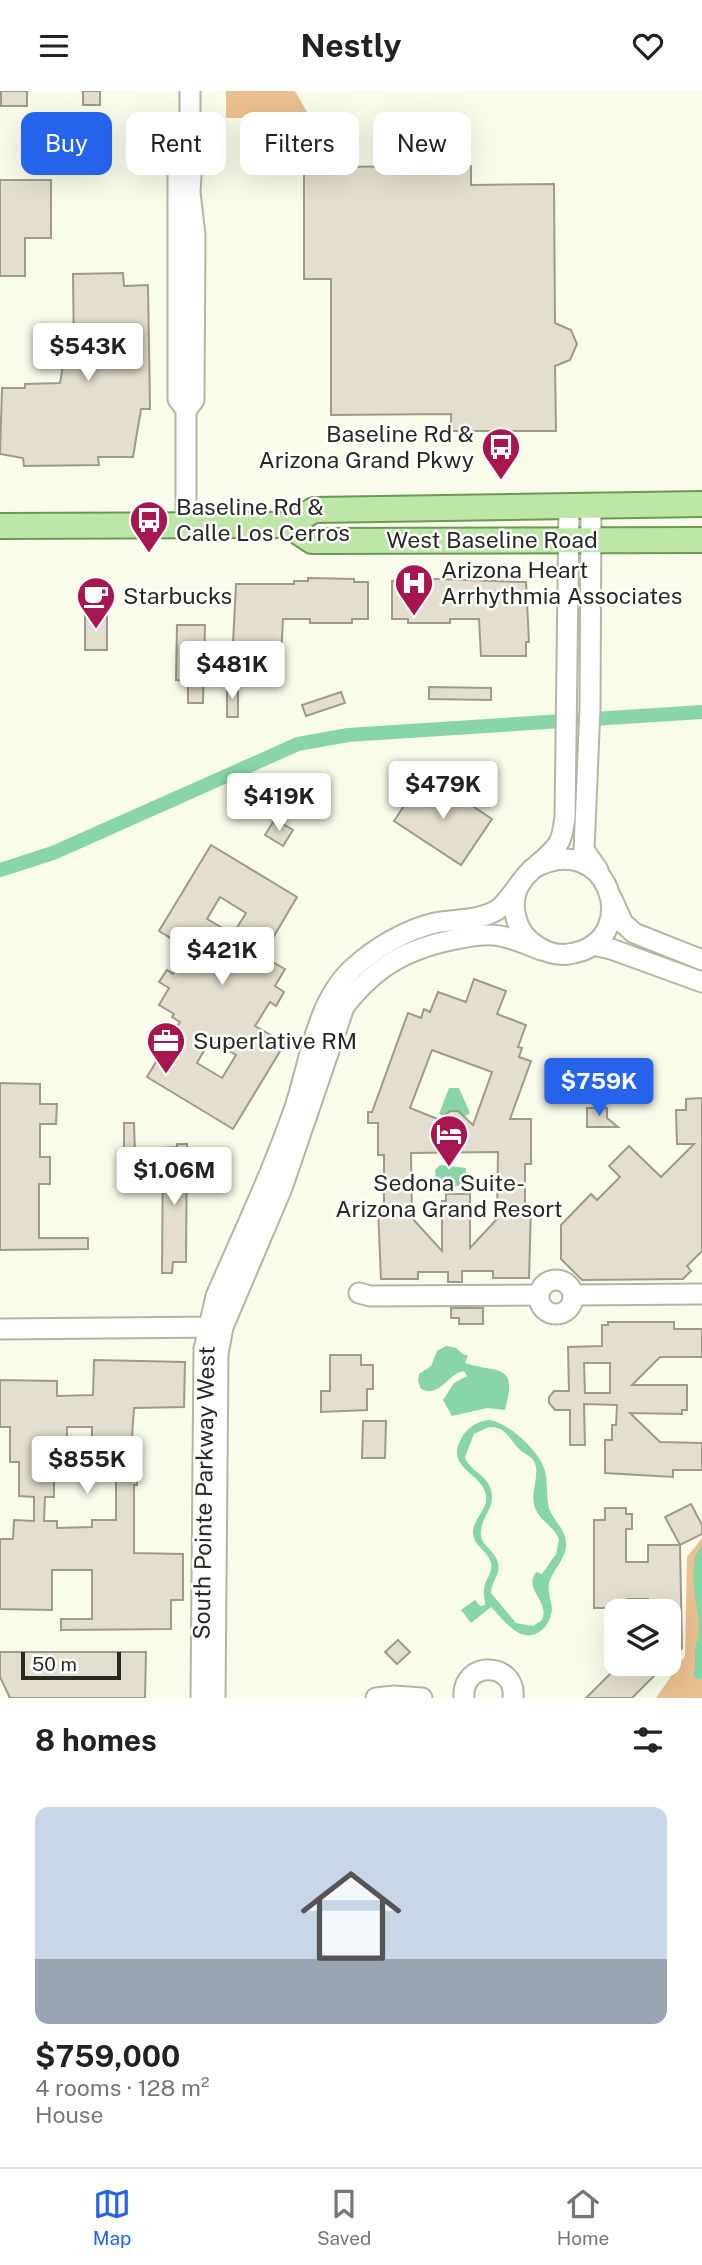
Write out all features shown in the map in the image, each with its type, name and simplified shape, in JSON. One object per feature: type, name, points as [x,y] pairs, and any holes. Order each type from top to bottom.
[{"type":"main road","name":"West Baseline Road","points":[[0,526],[288,525],[314,510],[702,504]]},
{"type":"main road","name":"West Baseline Road","points":[[288,525],[312,541],[702,540]]},
{"type":"street","points":[[190,91],[190,112]]},
{"type":"street","points":[[178,175],[178,399],[186,410],[186,525]]},
{"type":"street","points":[[186,410],[194,400],[195,235],[190,192],[191,175]]},
{"type":"street","points":[[179,247],[187,255],[188,275],[195,296],[179,326]]},
{"type":"street","points":[[580,506],[579,540],[590,716],[584,850],[602,877],[623,923],[634,933],[702,960]]},
{"type":"street","name":"South Pointe Parkway West","points":[[215,1698],[218,1354],[216,1296],[295,1108],[329,1000],[351,970],[383,945],[405,934],[435,923],[485,915],[500,908],[526,875],[557,845],[561,837],[565,818],[565,718],[579,540]]},
{"type":"street","points":[[602,877],[591,866],[576,859],[545,861],[526,875],[515,904],[519,928],[528,941],[541,950],[568,955],[593,945],[603,935],[609,923],[611,896]]},
{"type":"street","name":"South Pointe Parkway West","points":[[201,1698],[204,1349],[282,1188],[344,1007],[361,985],[410,951],[434,943],[489,935],[505,937],[541,950]]},
{"type":"street","points":[[593,945],[702,982]]},
{"type":"street","points":[[359,1293],[370,1296],[539,1295],[541,1305],[554,1314],[569,1309],[573,1295],[702,1294]]},
{"type":"street","points":[[0,1329],[215,1327]]},
{"type":"street","points":[[464,1698],[468,1680],[480,1670],[495,1669],[508,1678],[512,1685],[513,1698]]},
{"type":"street","points":[[376,1698],[422,1698]]},
{"type":"shaded area","points":[[226,91],[295,91],[307,112],[240,112],[240,118],[226,118]]},
{"type":"shaded area","points":[[449,1088],[459,1088],[470,1113],[464,1117],[458,1111],[450,1111],[444,1117],[439,1114]]},
{"type":"shaded area","points":[[440,1165],[466,1168],[466,1186],[439,1186],[436,1183],[435,1170]]},
{"type":"shaded area","points":[[446,1346],[468,1355],[465,1363],[496,1370],[507,1377],[509,1384],[505,1410],[487,1408],[452,1416],[443,1400],[454,1383],[467,1376],[464,1371],[439,1388],[428,1391],[421,1389],[419,1374],[431,1366],[437,1351]]},
{"type":"shaded area","points":[[484,1421],[504,1426],[522,1439],[537,1455],[545,1471],[549,1508],[566,1540],[563,1556],[549,1584],[552,1610],[550,1618],[545,1627],[535,1634],[521,1634],[514,1630],[491,1607],[471,1623],[461,1610],[475,1600],[480,1606],[485,1605],[484,1589],[491,1567],[489,1559],[475,1541],[473,1531],[485,1505],[486,1496],[478,1481],[460,1463],[457,1456],[457,1448],[464,1433],[473,1425]],"holes":[[[489,1427],[506,1433],[518,1448],[533,1460],[536,1467],[534,1505],[559,1540],[556,1554],[542,1574],[536,1572],[533,1579],[534,1590],[544,1613],[542,1620],[533,1626],[516,1623],[491,1593],[498,1563],[481,1536],[492,1501],[491,1490],[486,1480],[470,1466],[465,1457],[474,1434]]]},
{"type":"shaded area","points":[[702,1538],[702,1698],[656,1698],[671,1676],[681,1676],[681,1662],[685,1656],[687,1557]]},
{"type":"shaded area","points":[[702,1546],[702,1678],[698,1680],[693,1675],[699,1630],[693,1573],[697,1553]]},
{"type":"building","points":[[1,91],[27,91],[27,106],[1,106]]},
{"type":"building","points":[[83,91],[100,91],[100,105],[83,105]]},
{"type":"building","points":[[359,167],[373,167],[373,175],[471,175],[471,185],[554,184],[555,323],[571,330],[577,344],[570,360],[555,366],[556,431],[451,431],[451,414],[331,415],[331,279],[304,279],[304,175],[359,175]]},
{"type":"building","points":[[0,180],[51,180],[51,238],[25,238],[25,276],[0,276]]},
{"type":"building","points":[[123,273],[124,286],[148,285],[150,409],[141,409],[133,457],[98,457],[99,465],[24,466],[23,458],[0,454],[2,388],[60,383],[64,359],[74,358],[73,274]]},
{"type":"building","points":[[308,578],[368,582],[368,619],[352,619],[352,623],[310,623],[310,619],[283,619],[281,657],[274,657],[274,675],[243,675],[243,657],[235,657],[233,643],[236,584],[294,584],[294,581],[308,581]]},
{"type":"building","points":[[406,578],[526,582],[529,642],[526,642],[526,656],[481,656],[479,619],[450,619],[450,623],[408,623],[408,619],[392,619],[392,581],[406,581]]},
{"type":"building","name":"Starbucks","points":[[85,611],[107,611],[107,650],[85,650]]},
{"type":"building","points":[[177,625],[205,625],[203,703],[188,703],[188,681],[176,680]]},
{"type":"building","points":[[227,685],[238,685],[238,717],[227,717]]},
{"type":"building","points":[[429,687],[491,688],[491,700],[429,699]]},
{"type":"building","points":[[341,692],[345,703],[306,716],[302,705]]},
{"type":"building","points":[[435,781],[492,819],[461,865],[394,821],[420,782],[427,788]]},
{"type":"building","points":[[275,819],[293,830],[283,846],[265,835]]},
{"type":"building","points":[[211,845],[297,897],[264,953],[271,957],[269,960],[285,969],[275,986],[284,992],[276,1006],[270,1002],[255,1026],[285,1043],[233,1129],[147,1077],[180,1022],[172,1017],[174,1014],[159,1005],[169,988],[159,982],[167,970],[173,974],[188,949],[159,931]],"holes":[[[220,897],[246,913],[233,934],[207,919]],[[210,1040],[236,1055],[222,1078],[197,1063]]]},
{"type":"building","points":[[474,979],[506,991],[497,1014],[526,1025],[518,1047],[522,1048],[519,1057],[531,1061],[510,1119],[531,1119],[531,1164],[525,1164],[525,1208],[531,1208],[529,1278],[493,1278],[493,1271],[462,1271],[462,1282],[448,1282],[448,1272],[418,1272],[418,1279],[381,1279],[378,1208],[384,1208],[384,1155],[378,1155],[378,1123],[368,1123],[368,1112],[372,1112],[408,1013],[421,1018],[424,1009],[430,1012],[438,992],[466,1002]],"holes":[[[432,1050],[492,1072],[473,1125],[458,1111],[450,1111],[440,1120],[410,1108]],[[498,1152],[497,1219],[470,1248],[470,1194],[446,1194],[446,1201],[442,1201],[442,1251],[412,1218],[411,1153]]]},
{"type":"building","points":[[0,1083],[40,1084],[40,1104],[57,1104],[56,1124],[40,1124],[40,1157],[50,1157],[50,1184],[39,1184],[39,1238],[88,1238],[88,1249],[0,1250]]},
{"type":"building","points":[[702,1098],[702,1251],[687,1266],[691,1271],[683,1279],[582,1280],[561,1259],[561,1225],[591,1194],[597,1200],[620,1177],[609,1166],[629,1146],[661,1177],[694,1144],[677,1144],[676,1110],[686,1110],[686,1099]]},
{"type":"building","points":[[587,1108],[607,1108],[607,1118],[618,1127],[587,1127]]},
{"type":"building","points":[[124,1123],[134,1123],[135,1155],[124,1155]]},
{"type":"building","points":[[177,1144],[187,1144],[186,1262],[173,1262],[172,1273],[162,1273],[163,1148],[177,1147]]},
{"type":"building","points":[[451,1308],[483,1308],[483,1324],[459,1324],[459,1318],[451,1318]]},
{"type":"building","points":[[608,1322],[674,1322],[674,1329],[702,1329],[702,1357],[660,1357],[632,1385],[687,1385],[687,1410],[682,1410],[682,1414],[630,1413],[660,1442],[702,1443],[702,1470],[673,1470],[673,1477],[605,1473],[605,1440],[612,1440],[612,1425],[616,1425],[617,1405],[584,1404],[585,1445],[570,1445],[570,1410],[555,1410],[549,1403],[549,1397],[554,1391],[569,1391],[568,1347],[602,1346],[602,1325],[608,1325]],"holes":[[[584,1363],[610,1363],[610,1393],[585,1393]]]},
{"type":"building","points":[[330,1355],[361,1355],[361,1365],[373,1365],[373,1389],[367,1389],[367,1410],[321,1412],[321,1391],[330,1391]]},
{"type":"building","points":[[94,1360],[185,1362],[184,1407],[134,1408],[132,1438],[132,1475],[137,1475],[137,1485],[134,1485],[134,1553],[183,1554],[183,1600],[171,1600],[171,1629],[61,1630],[61,1619],[92,1619],[92,1570],[52,1570],[52,1610],[0,1609],[0,1539],[13,1539],[14,1520],[34,1521],[34,1497],[19,1496],[19,1462],[10,1462],[10,1427],[0,1427],[0,1380],[57,1381],[57,1396],[93,1395]],"holes":[[[67,1427],[92,1427],[92,1437],[110,1438],[110,1460],[116,1460],[116,1520],[92,1520],[92,1527],[57,1528],[57,1521],[44,1521],[45,1497],[54,1497],[54,1468],[66,1468]]]},
{"type":"building","points":[[363,1421],[386,1421],[385,1458],[362,1458]]},
{"type":"building","points":[[691,1504],[702,1525],[702,1534],[680,1545],[665,1517]]},
{"type":"building","points":[[605,1508],[626,1508],[626,1514],[632,1514],[632,1529],[626,1529],[626,1562],[648,1562],[648,1545],[680,1545],[682,1648],[681,1649],[681,1599],[604,1599],[604,1608],[594,1608],[594,1520],[605,1520]]},
{"type":"building","points":[[398,1640],[410,1652],[397,1664],[385,1652]]},
{"type":"building","points":[[0,1652],[146,1652],[145,1698],[10,1698],[0,1677]]},
{"type":"building","points":[[608,1676],[654,1676],[632,1698],[586,1698]]},
{"type":"waterway","points":[[0,870],[53,853],[298,744],[348,735],[702,712]]},
{"type":"place","name":"Baseline Rd & Arizona Grand Pkwy","points":[[501,481]]},
{"type":"place","name":"Baseline Rd & Calle Los Cerros","points":[[149,554]]},
{"type":"place","name":"Arizona Heart Arrhythmia Associates","points":[[414,617]]},
{"type":"place","name":"Starbucks","points":[[96,630]]},
{"type":"place","name":"Superlative RM","points":[[166,1075]]},
{"type":"place","name":"Sedona Suite- Arizona Grand Resort","points":[[449,1168]]}]
